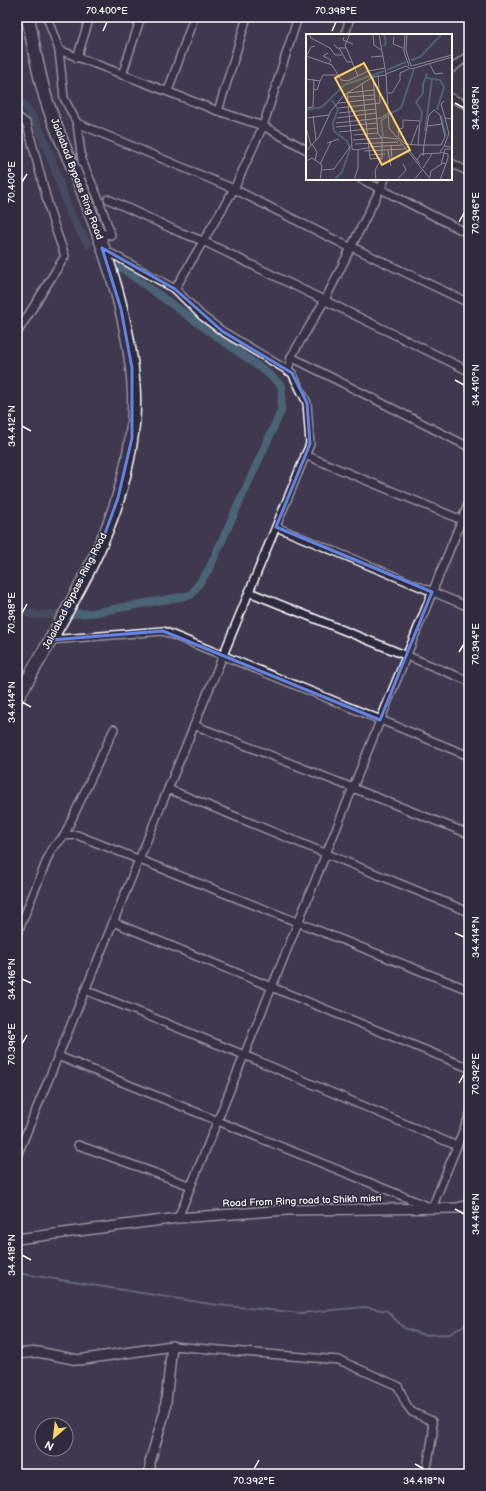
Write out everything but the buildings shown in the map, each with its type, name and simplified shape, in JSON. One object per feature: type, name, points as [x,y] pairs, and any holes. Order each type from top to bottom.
[{"type":"highway","name":"Jalalabad Bypass Ring Road","points":[[17,699],[103,539],[118,498],[132,438],[134,396],[132,368],[121,309],[102,248],[99,233],[44,93],[28,17]]},
{"type":"street","points":[[47,17],[59,50],[64,98],[77,123],[82,162],[99,200],[110,235],[99,233]]},
{"type":"street","points":[[77,58],[90,17]]},
{"type":"street","points":[[122,76],[141,17]]},
{"type":"street","points":[[168,91],[194,17]]},
{"type":"street","points":[[218,111],[247,17]]},
{"type":"street","points":[[175,289],[234,189],[263,126],[298,17]]},
{"type":"street","points":[[345,34],[350,17]]},
{"type":"street","points":[[59,50],[122,76],[168,91],[218,111],[263,126],[306,148]]},
{"type":"street","points":[[452,68],[469,55]]},
{"type":"street","points":[[452,98],[469,106]]},
{"type":"street","points":[[17,116],[27,124],[52,219],[65,256],[17,333]]},
{"type":"street","points":[[77,123],[234,189],[351,248],[354,248],[469,303]]},
{"type":"street","points":[[452,164],[469,172]]},
{"type":"street","points":[[363,180],[469,234]]},
{"type":"street","points":[[288,371],[291,357],[325,300],[384,180]]},
{"type":"street","points":[[108,198],[179,232],[203,241],[469,371]]},
{"type":"street","points":[[17,1156],[310,444],[307,403],[292,374],[222,331],[202,316],[175,289],[102,248]]},
{"type":"street","points":[[291,357],[469,447]]},
{"type":"street","points":[[305,455],[469,523]]},
{"type":"street","points":[[178,1218],[469,502]]},
{"type":"street","points":[[276,527],[469,607]]},
{"type":"street","points":[[249,592],[469,681]]},
{"type":"street","points":[[50,640],[163,631],[469,756]]},
{"type":"street","points":[[194,725],[469,834]]},
{"type":"street","points":[[17,934],[51,850],[64,836],[114,730]]},
{"type":"street","points":[[168,789],[469,912]]},
{"type":"street","points":[[64,836],[77,835],[469,990]]},
{"type":"street","points":[[113,922],[469,1068]]},
{"type":"street","points":[[85,990],[244,1055],[457,1146]]},
{"type":"street","points":[[58,1056],[432,1208],[469,1116]]},
{"type":"street","points":[[78,1145],[191,1186]]},
{"type":"street","name":"Road From Ring road to Shikh misri","points":[[17,1239],[178,1218],[287,1210],[457,1208],[469,1205]]},
{"type":"street","points":[[150,1474],[150,1462],[165,1412],[172,1346]]},
{"type":"street","points":[[17,1354],[38,1352],[78,1360],[172,1346],[339,1360],[398,1386],[406,1404],[412,1412],[432,1421],[433,1433],[426,1474]]},
{"type":"highlighted area","points":[[102,248],[175,289],[222,331],[292,373],[307,403],[310,444],[276,527],[432,592],[380,720],[163,631],[50,640],[103,539],[118,498],[132,438],[132,368],[121,309]]},
{"type":"waterway","points":[[17,99],[26,107],[42,135],[71,215],[88,244]]},
{"type":"waterway","points":[[72,614],[92,613],[191,595],[209,569],[281,411],[282,386],[265,371],[120,267]]},
{"type":"waterway","points":[[17,611],[38,615],[56,614]]},
{"type":"waterway","points":[[17,1273],[217,1305],[301,1313],[365,1307],[387,1311],[404,1328],[424,1335],[450,1334],[469,1322]]}]
